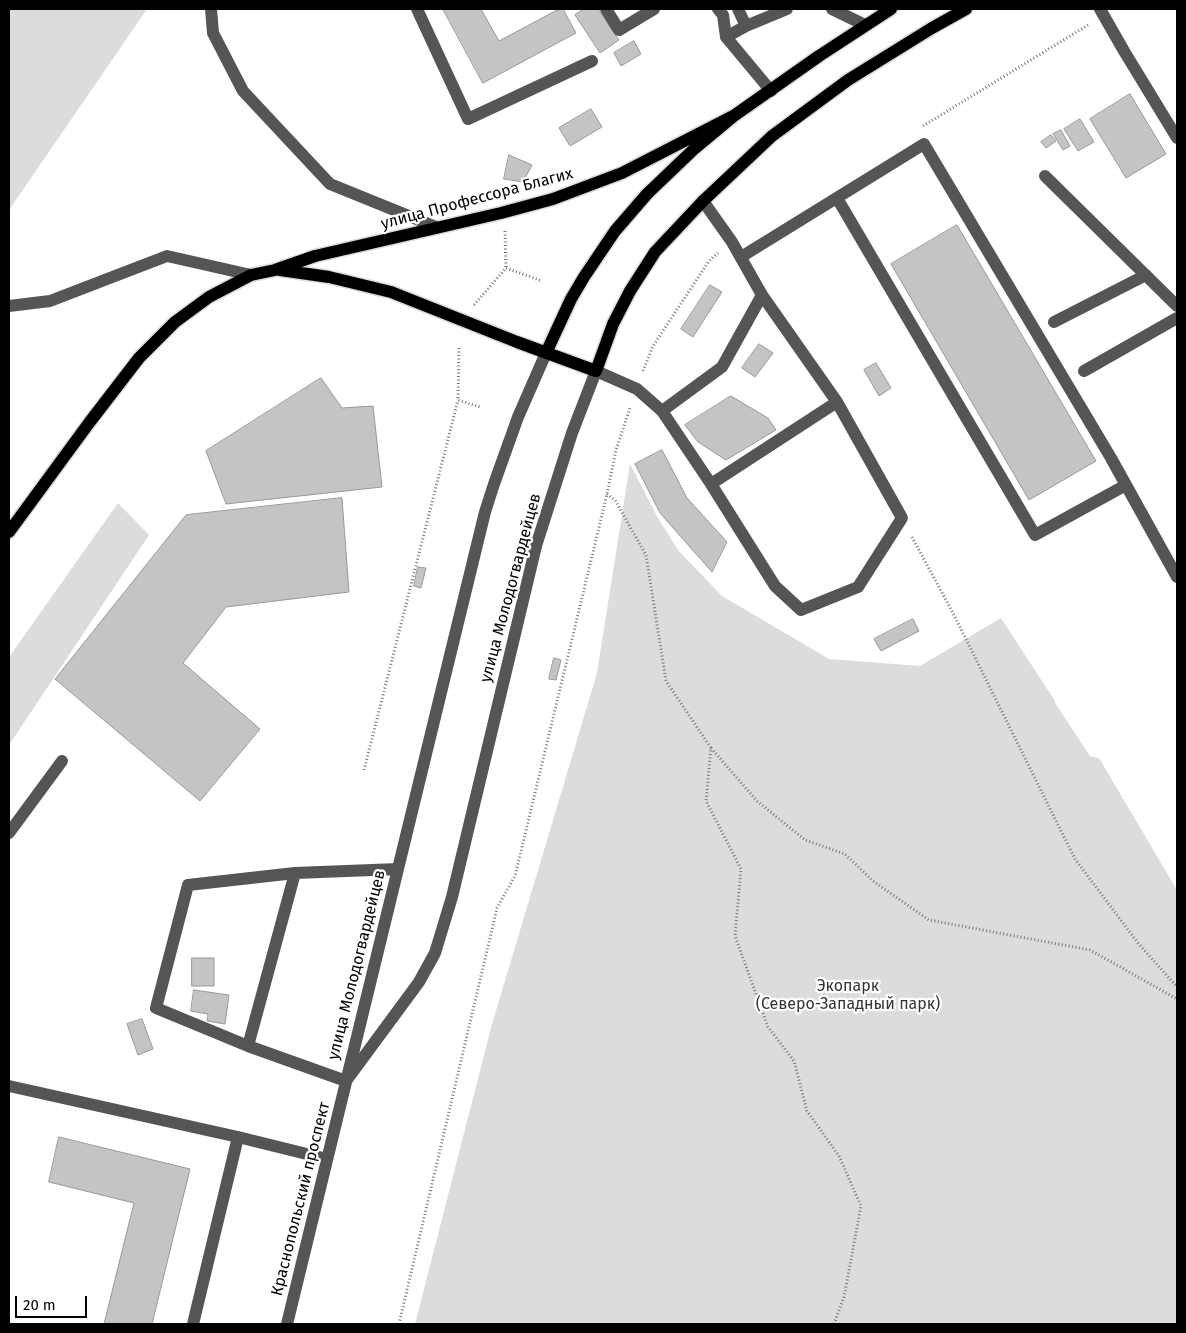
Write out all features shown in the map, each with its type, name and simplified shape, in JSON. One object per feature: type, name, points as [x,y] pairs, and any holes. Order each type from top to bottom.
[{"type":"main road","name":"улица Молодогвардейцев","points":[[546,353],[584,276],[615,231],[647,194],[693,150],[735,116],[819,56],[891,9]]},
{"type":"main road","name":"улица Молодогвардейцев","points":[[596,371],[613,324],[655,252],[703,201],[772,136],[848,80],[966,9]]},
{"type":"main road","name":"улица Профессора Благих","points":[[9,532],[88,423],[139,358],[175,322],[209,297],[251,275],[275,270],[315,256],[501,213],[553,199],[622,173],[735,116]]},
{"type":"main road","name":"улица Профессора Благих","points":[[275,270],[329,277],[392,292],[596,371]]},
{"type":"street","points":[[211,9],[213,33],[243,92],[330,184],[436,227]]},
{"type":"street","points":[[417,9],[468,119],[592,61]]},
{"type":"street","points":[[606,9],[619,30],[654,9]]},
{"type":"street","points":[[718,9],[723,16],[726,37],[771,91]]},
{"type":"street","points":[[738,9],[746,26]]},
{"type":"street","points":[[726,37],[746,26],[788,9]]},
{"type":"street","points":[[832,9],[865,25]]},
{"type":"street","points":[[1100,9],[1177,138]]},
{"type":"street","points":[[741,257],[924,144],[1112,458],[1177,577]]},
{"type":"street","points":[[1046,176],[1177,306]]},
{"type":"street","points":[[837,198],[1035,535],[1126,485]]},
{"type":"street","points":[[596,371],[637,389],[662,411],[711,484],[775,586],[801,610],[858,587],[902,518],[837,402],[762,295],[732,242],[703,201]]},
{"type":"street","points":[[9,306],[50,301],[167,256],[251,275]]},
{"type":"street","points":[[1054,322],[1146,275]]},
{"type":"street","points":[[662,411],[722,367],[762,295]]},
{"type":"street","points":[[1084,370],[1177,318]]},
{"type":"street","name":"улица Молодогвардейцев","points":[[346,1081],[485,512],[518,417],[546,353]]},
{"type":"street","name":"улица Молодогвардейцев","points":[[346,1081],[419,982],[435,953],[452,897],[536,546],[572,434],[596,371]]},
{"type":"street","points":[[711,484],[837,402]]},
{"type":"street","points":[[9,833],[62,761]]},
{"type":"street","points":[[346,1081],[248,1046],[156,1008],[188,885],[295,873],[398,869]]},
{"type":"street","points":[[248,1046],[295,873]]},
{"type":"street","name":"Краснопольский проспект","points":[[287,1324],[346,1081]]},
{"type":"street","points":[[9,1086],[238,1137],[327,1159]]},
{"type":"street","points":[[193,1324],[238,1137]]},
{"type":"path","points":[[473,305],[506,268],[504,225]]},
{"type":"path","points":[[506,268],[542,282]]},
{"type":"path","points":[[364,770],[458,400],[458,348]]},
{"type":"path","points":[[458,400],[480,407]]},
{"type":"path","points":[[607,494],[615,500],[646,555],[666,681],[711,748],[757,801],[805,840],[845,854],[873,881],[929,920],[1090,950],[1177,999]]},
{"type":"path","points":[[902,518],[954,615],[1074,858],[1138,942],[1177,987]]},
{"type":"path","points":[[711,748],[706,801],[741,869],[735,936],[768,1027],[794,1061],[807,1111],[839,1156],[861,1206],[844,1297],[834,1324]]},
{"type":"path","points":[[399,1324],[497,908],[515,876]]},
{"type":"green space","points":[[9,9],[147,9],[9,210]]},
{"type":"green space","name":"Экопарк (Северо-Западный парк)","points":[[630,464],[658,518],[678,550],[722,596],[829,659],[920,666],[1001,618],[1090,756],[1099,758],[1177,890],[1177,1324],[415,1324],[492,1024],[597,673]]},
{"type":"green space","points":[[118,503],[149,535],[9,745],[9,657]]},
{"type":"building","points":[[443,9],[481,9],[499,41],[559,9],[563,9],[576,33],[483,83]]},
{"type":"building","points":[[584,9],[598,9],[619,40],[600,53],[575,15]]},
{"type":"building","points":[[634,41],[641,54],[621,66],[614,53]]},
{"type":"building","points":[[1130,94],[1166,154],[1126,178],[1090,119]]},
{"type":"building","points":[[591,109],[602,127],[570,146],[559,128]]},
{"type":"building","points":[[1080,119],[1094,142],[1078,151],[1064,129]]},
{"type":"building","points":[[1061,130],[1070,146],[1063,150],[1053,134]]},
{"type":"building","points":[[1051,135],[1056,141],[1046,148],[1041,142]]},
{"type":"building","points":[[509,155],[532,165],[523,182],[504,179]]},
{"type":"building","points":[[957,225],[1096,461],[1029,500],[891,264]]},
{"type":"building","points":[[710,285],[722,292],[693,337],[681,329]]},
{"type":"building","points":[[759,344],[773,353],[755,377],[742,368]]},
{"type":"building","points":[[876,363],[891,388],[879,396],[864,370]]},
{"type":"building","points":[[321,378],[342,408],[373,406],[382,487],[226,504],[206,451]]},
{"type":"building","points":[[731,396],[768,418],[776,430],[726,460],[698,442],[685,425]]},
{"type":"building","points":[[662,450],[687,498],[727,542],[712,572],[660,513],[635,464]]},
{"type":"building","points":[[342,498],[349,592],[226,607],[183,663],[260,729],[200,801],[55,679],[186,515]]},
{"type":"building","points":[[418,567],[426,568],[421,588],[414,586]]},
{"type":"building","points":[[913,619],[919,631],[881,651],[874,639]]},
{"type":"building","points":[[554,658],[561,660],[556,680],[549,679]]},
{"type":"building","points":[[192,958],[214,958],[214,986],[192,986]]},
{"type":"building","points":[[194,990],[229,995],[225,1024],[207,1021],[208,1014],[191,1011]]},
{"type":"building","points":[[142,1019],[153,1049],[138,1055],[127,1024]]},
{"type":"building","points":[[59,1137],[190,1169],[152,1324],[104,1324],[134,1203],[49,1182]]}]
